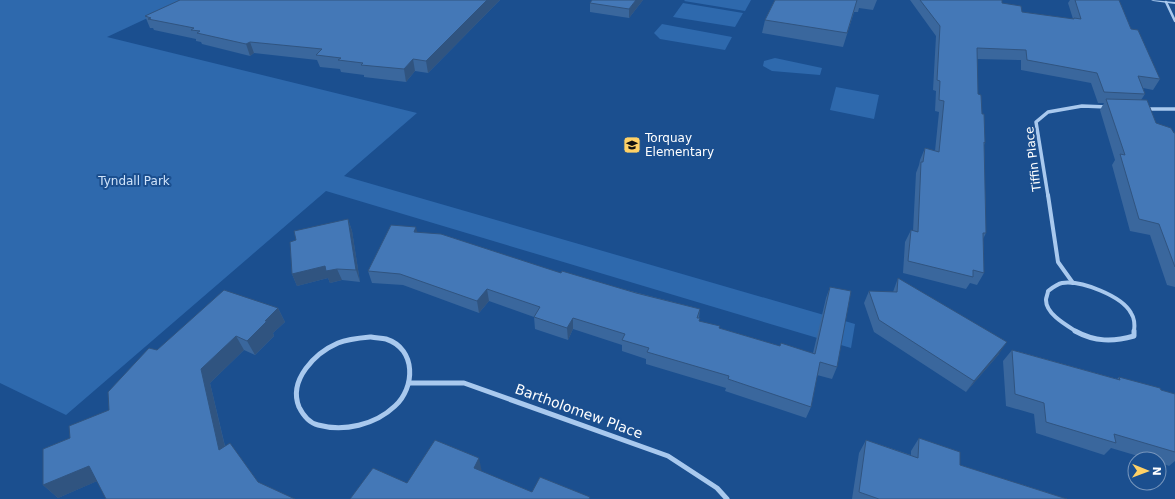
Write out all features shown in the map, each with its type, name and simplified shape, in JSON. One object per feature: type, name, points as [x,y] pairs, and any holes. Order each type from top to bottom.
[{"type":"street","points":[[1153,0],[1175,3]]},
{"type":"street","points":[[1166,2],[1175,22]]},
{"type":"street","name":"Tiffin Place","points":[[1073,282],[1058,262],[1036,122],[1048,112],[1082,106],[1111,107]]},
{"type":"street","points":[[1140,108],[1175,109]]},
{"type":"street","points":[[1073,282],[1102,291],[1116,298],[1127,308],[1134,318],[1136,328],[1134,336],[1119,341],[1097,340],[1082,335],[1056,318],[1049,309],[1046,300],[1046,292],[1052,286],[1061,283],[1073,282]]},
{"type":"street","points":[[354,338],[379,338],[399,346],[408,356],[411,369],[410,383],[401,399],[387,413],[368,424],[348,429],[327,429],[310,422],[300,411],[296,396],[299,380],[308,365],[322,352],[354,338]]},
{"type":"street","name":"Bartholomew Place","points":[[410,383],[464,383],[668,456],[717,488],[727,499]]},
{"type":"green space","name":"Tyndall Park","points":[[0,0],[186,0],[107,37],[417,113],[344,176],[855,324],[851,348],[326,191],[66,415],[0,383]]},
{"type":"green space","points":[[751,0],[745,11],[684,1]]},
{"type":"green space","points":[[683,3],[743,13],[735,27],[673,17]]},
{"type":"green space","points":[[662,24],[732,37],[725,50],[660,39],[654,33]]},
{"type":"green space","points":[[775,58],[822,68],[820,75],[772,71],[763,66],[764,61]]},
{"type":"green space","points":[[836,87],[879,95],[874,119],[830,110]]},
{"type":"building","points":[[180,0],[487,0],[426,61],[413,59],[404,69],[361,65],[363,63],[338,60],[341,58],[316,55],[322,49],[250,42],[246,44],[197,33],[200,31],[191,30],[194,28],[148,19],[151,18],[145,16]]},
{"type":"building","points":[[592,0],[636,0],[629,9],[590,3]]},
{"type":"building","points":[[775,0],[857,0],[847,33],[765,20]]},
{"type":"building","points":[[920,0],[1002,0],[1002,3],[1021,6],[1022,12],[1081,19],[1075,0],[1119,0],[1131,29],[1138,30],[1160,79],[1138,76],[1145,94],[1104,92],[1097,73],[1027,60],[1026,50],[977,48],[978,94],[981,95],[982,114],[984,114],[986,233],[983,233],[984,273],[973,270],[973,277],[908,261],[911,230],[918,232],[921,162],[923,162],[925,148],[939,152],[944,101],[939,100],[940,81],[937,80],[940,26]]},
{"type":"building","points":[[1106,99],[1147,100],[1156,123],[1171,128],[1175,133],[1175,267],[1159,224],[1139,219],[1120,154],[1125,155]]},
{"type":"building","points":[[348,219],[356,270],[337,269],[326,271],[325,266],[292,274],[290,242],[296,240],[294,231]]},
{"type":"building","points":[[391,225],[416,227],[414,232],[441,234],[561,273],[562,271],[636,293],[700,309],[697,318],[700,318],[699,321],[720,326],[719,328],[780,346],[781,343],[815,354],[830,287],[851,291],[837,367],[820,362],[811,407],[728,379],[729,376],[647,352],[649,348],[622,340],[625,334],[573,318],[567,328],[534,317],[540,307],[487,289],[477,301],[400,274],[368,271]]},
{"type":"building","points":[[898,278],[1007,342],[974,381],[879,320],[869,291],[897,292]]},
{"type":"building","points":[[224,290],[278,308],[247,341],[236,336],[201,369],[219,450],[230,443],[258,482],[295,499],[106,499],[89,466],[43,485],[43,449],[70,438],[69,426],[109,410],[108,392],[149,348],[157,350]]},
{"type":"building","points":[[1012,350],[1120,380],[1119,377],[1160,388],[1161,390],[1175,394],[1175,452],[1114,434],[1116,443],[1046,422],[1044,403],[1015,394]]},
{"type":"building","points":[[919,438],[960,452],[960,465],[1067,499],[879,499],[859,492],[866,440],[918,458]]},
{"type":"building","points":[[435,440],[479,458],[474,468],[532,492],[540,477],[590,497],[589,499],[350,499],[373,468],[407,483]]},
{"type":"place","name":"Torquay Elementary","points":[[632,145]]}]
